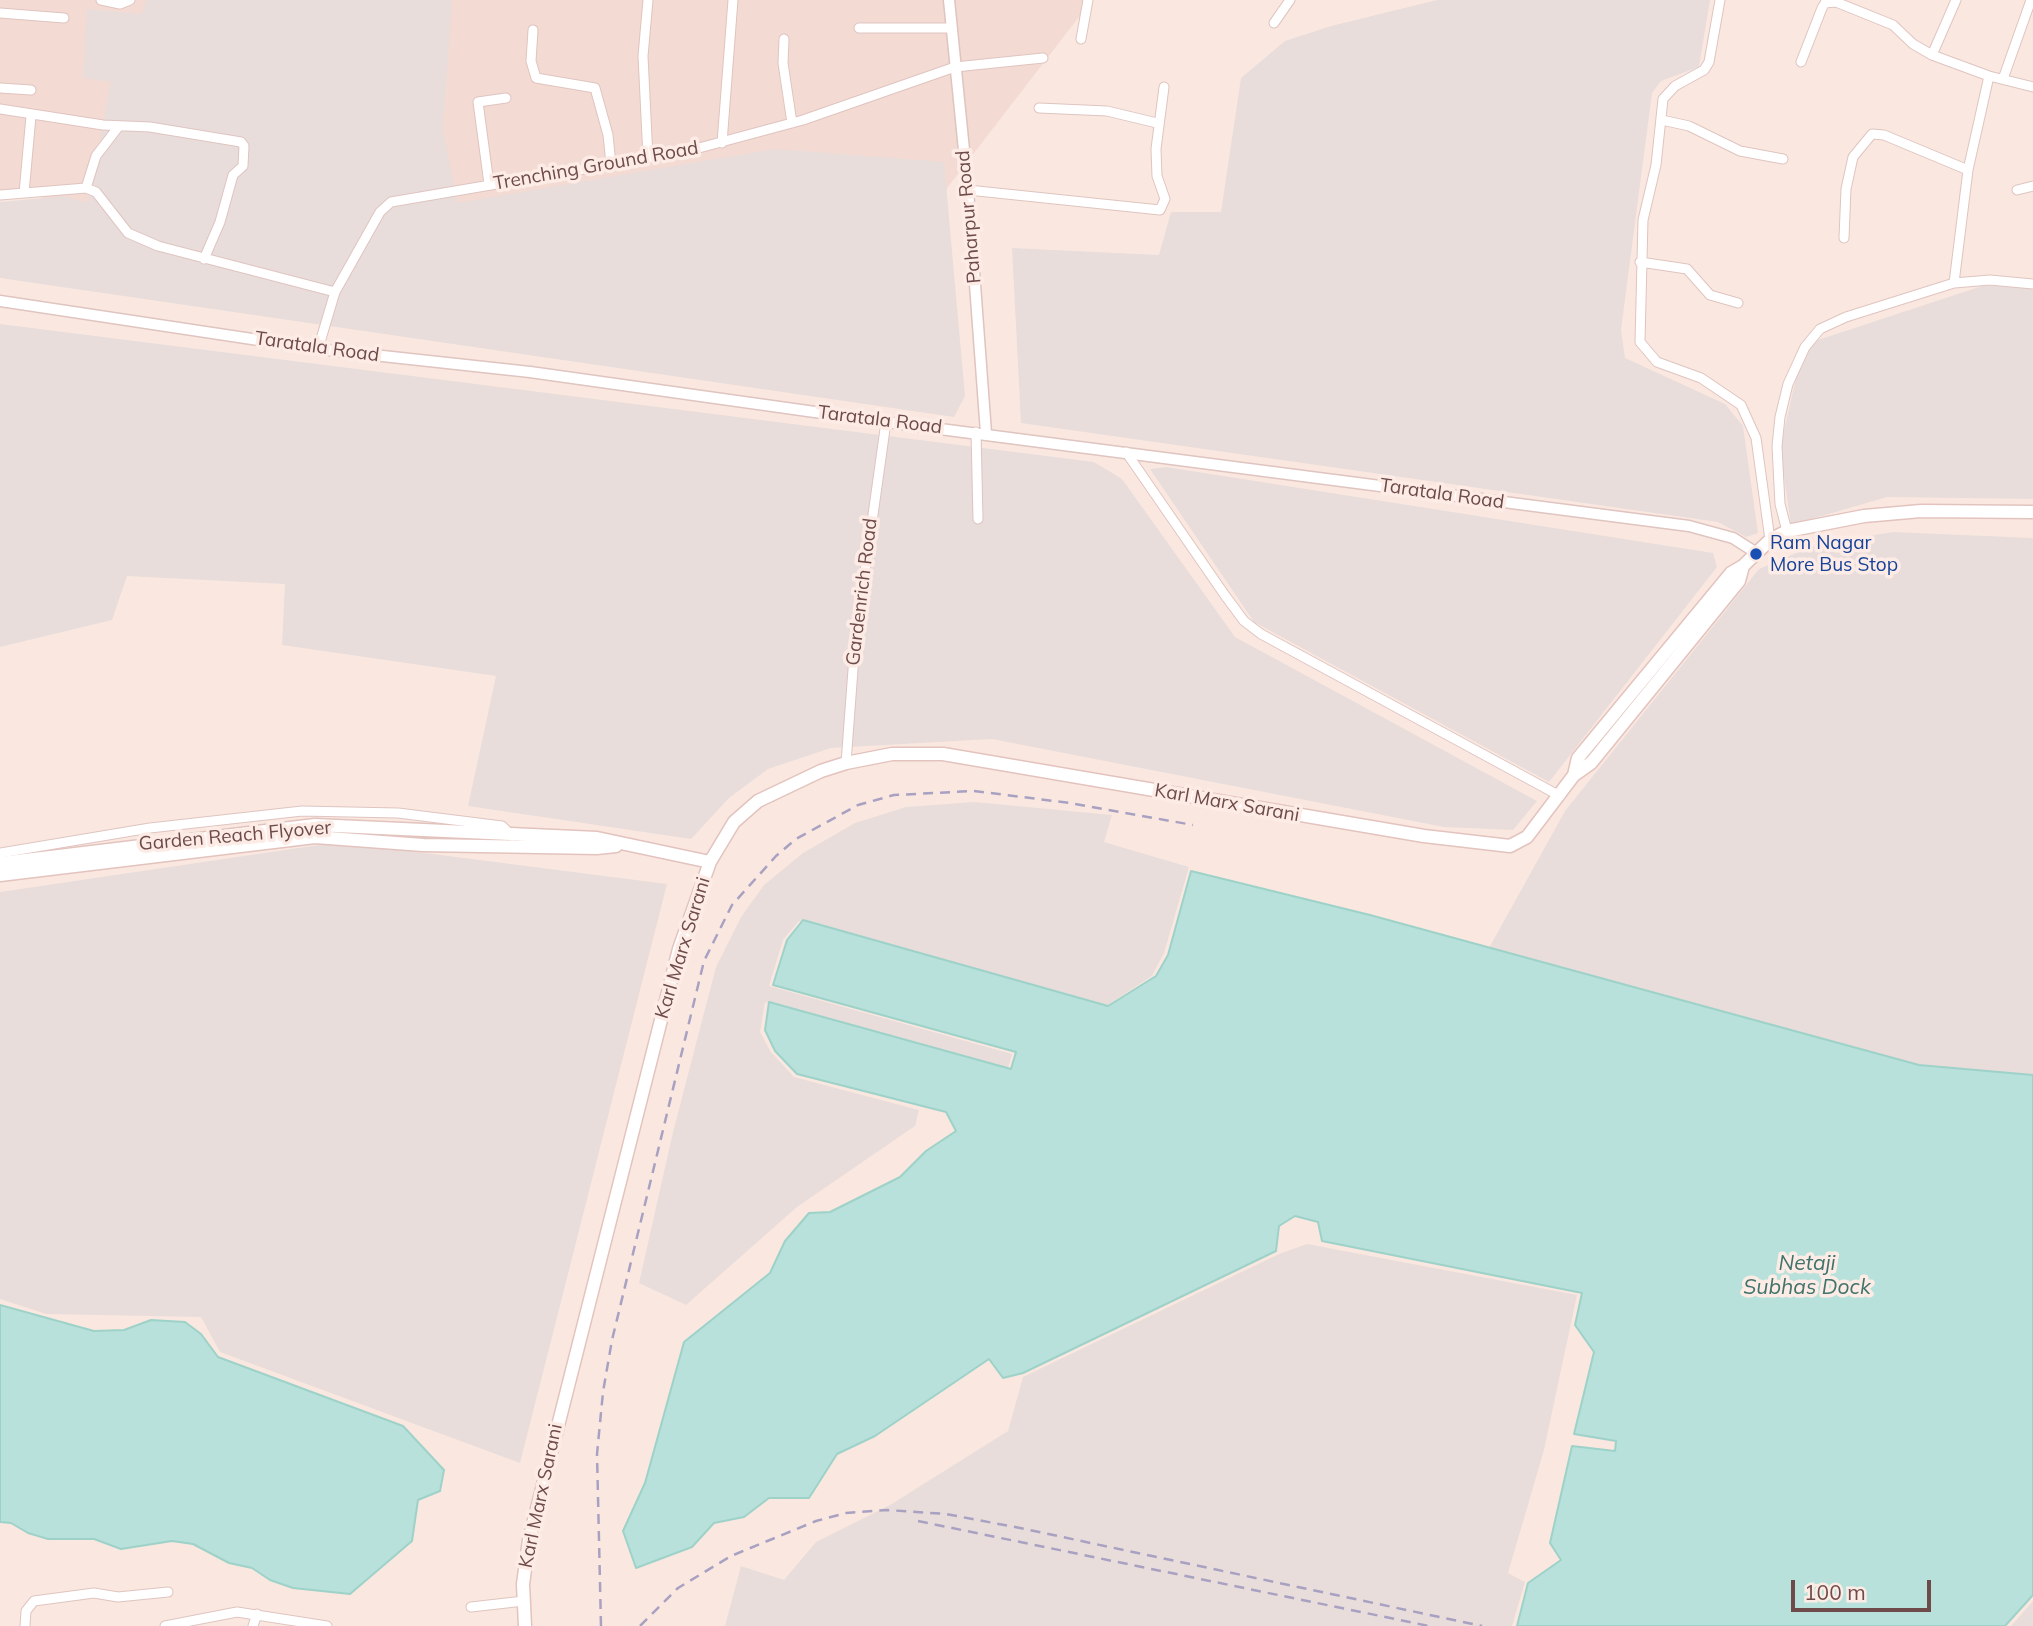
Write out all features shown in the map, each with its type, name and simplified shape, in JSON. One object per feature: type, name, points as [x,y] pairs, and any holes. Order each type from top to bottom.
[{"type":"main road","name":"Karl Marx Sarani","points":[[525,1626],[524,1601],[529,1540],[678,949],[710,862],[734,822],[758,801],[821,771],[846,763],[903,754],[973,757],[1387,830],[1510,846],[1527,837],[1574,775],[1578,758],[1731,573],[1743,566],[1770,540],[1787,531],[1829,521],[1921,511],[2033,512]]},
{"type":"main road","name":"Garden Reach Flyover","points":[[0,863],[315,825],[424,830],[511,841]]},
{"type":"main road","name":"Garden Reach Flyover","points":[[0,875],[315,838],[423,845],[511,841]]},
{"type":"main road","points":[[511,841],[597,848],[623,845],[710,862]]},
{"type":"street","points":[[101,0],[120,4],[130,0]]},
{"type":"street","points":[[648,0],[643,57],[648,158]]},
{"type":"street","points":[[722,144],[733,0]]},
{"type":"street","name":"Paharpur Road","points":[[949,0],[968,190],[981,433]]},
{"type":"street","points":[[1081,39],[1088,0]]},
{"type":"street","points":[[1274,23],[1290,0]]},
{"type":"street","points":[[1720,0],[1709,62],[1704,71],[1666,93],[1643,220],[1640,342],[1657,362],[1716,386],[1745,412],[1756,438],[1770,540]]},
{"type":"street","points":[[1932,55],[1956,0]]},
{"type":"street","points":[[2003,79],[2031,0]]},
{"type":"street","points":[[1801,62],[1822,8],[1830,1],[1894,25],[1913,44],[1932,55],[1989,76],[2033,87]]},
{"type":"street","points":[[0,13],[64,18]]},
{"type":"street","points":[[859,28],[952,28]]},
{"type":"street","points":[[533,30],[531,61],[536,78],[595,88],[608,135],[611,164]]},
{"type":"street","points":[[784,38],[783,63],[792,123]]},
{"type":"street","name":"Trenching Ground Road","points":[[318,349],[335,292],[380,212],[391,202],[722,144],[955,67],[1044,58]]},
{"type":"street","points":[[1954,283],[1968,170],[1989,76]]},
{"type":"street","points":[[968,190],[1048,197],[1156,212],[1164,206],[1165,200],[1157,176],[1157,123],[1164,87]]},
{"type":"street","points":[[0,88],[31,90]]},
{"type":"street","points":[[489,184],[478,102],[506,98]]},
{"type":"street","points":[[1039,108],[1107,111],[1157,123]]},
{"type":"street","points":[[0,109],[31,116],[150,127],[243,144],[243,166],[233,175],[220,222],[204,260]]},
{"type":"street","points":[[24,192],[31,116]]},
{"type":"street","points":[[1662,120],[1706,133],[1740,151],[1783,159]]},
{"type":"street","points":[[86,188],[96,156],[120,126]]},
{"type":"street","points":[[1843,238],[1846,189],[1853,157],[1872,134],[1884,135],[1968,170]]},
{"type":"street","points":[[2017,190],[2033,186]]},
{"type":"street","points":[[0,195],[86,188],[96,192],[128,233],[158,246],[335,292]]},
{"type":"street","points":[[1640,262],[1687,270],[1710,295],[1738,303]]},
{"type":"street","points":[[1787,531],[1780,504],[1777,446],[1788,384],[1805,347],[1820,329],[1846,317],[1954,283],[1990,280],[2033,284]]},
{"type":"street","name":"Taratala Road","points":[[0,302],[318,349],[530,372],[886,422],[1689,526],[1733,538],[1755,552]]},
{"type":"street","name":"Gardenrich Road","points":[[846,763],[855,643],[886,422]]},
{"type":"street","points":[[978,519],[981,433]]},
{"type":"street","points":[[1126,452],[1224,594],[1252,627],[1560,796]]},
{"type":"street","points":[[0,853],[137,830],[302,811],[398,813],[502,826],[511,841]]},
{"type":"street","points":[[25,1626],[26,1611],[34,1601],[94,1593],[118,1597],[168,1592]]},
{"type":"street","points":[[471,1607],[524,1601]]},
{"type":"street","points":[[164,1626],[229,1612],[327,1626]]},
{"type":"street","points":[[253,1626],[257,1614]]},
{"type":"shaded area","points":[[0,0],[1092,0],[944,192],[181,230],[23,193],[0,192]]},
{"type":"shaded area","points":[[146,0],[452,0],[443,129],[457,203],[775,149],[944,162],[965,396],[954,417],[0,278],[0,202],[64,196],[88,203],[111,82],[83,78],[87,9],[142,14]]},
{"type":"shaded area","points":[[1437,0],[1710,0],[1699,67],[1661,81],[1652,93],[1621,330],[1625,358],[1725,404],[1743,426],[1758,533],[1746,537],[1718,522],[1021,423],[1012,248],[1159,255],[1171,212],[1221,212],[1241,78],[1285,41],[1331,26]]},
{"type":"shaded area","points":[[1982,286],[2033,286],[2033,499],[1887,497],[1791,525],[1780,449],[1800,360],[1815,341]]},
{"type":"shaded area","points":[[0,324],[1094,462],[1122,479],[1235,637],[1537,801],[1513,830],[1444,827],[992,739],[831,748],[768,769],[729,798],[691,839],[468,806],[496,676],[282,645],[285,584],[127,576],[112,620],[0,647]]},
{"type":"shaded area","points":[[1166,467],[1713,553],[1717,567],[1549,782],[1254,622],[1150,469]]},
{"type":"shaded area","points":[[1894,532],[2033,538],[2033,1075],[1919,1065],[1489,948],[1565,811],[1759,569],[1820,543]]},
{"type":"shaded area","points":[[974,802],[1112,815],[1104,842],[1189,867],[1164,953],[1152,976],[1106,1006],[799,921],[783,940],[769,986],[1012,1054],[1008,1068],[765,1002],[760,1032],[771,1052],[794,1077],[919,1110],[915,1126],[797,1207],[686,1305],[639,1283],[673,1132],[716,967],[741,917],[764,885],[803,853],[855,823],[906,807]]},
{"type":"shaded area","points":[[339,842],[667,884],[520,1463],[220,1352],[201,1317],[46,1314],[0,1299],[0,892]]},
{"type":"shaded area","points":[[1307,1244],[1577,1295],[1544,1450],[1508,1573],[1525,1582],[1512,1626],[725,1626],[741,1566],[784,1580],[816,1542],[890,1505],[1008,1431],[1023,1377],[1279,1254]]},
{"type":"shaded area","points":[[2033,1601],[2033,1626],[2011,1626]]},
{"type":"water","name":"Netaji Subhas Dock","points":[[1191,871],[1370,915],[1919,1065],[2033,1075],[2033,1595],[2005,1626],[1517,1626],[1528,1583],[1561,1560],[1550,1543],[1572,1446],[1615,1451],[1616,1441],[1574,1434],[1594,1352],[1575,1325],[1582,1293],[1322,1241],[1318,1222],[1295,1216],[1279,1226],[1276,1251],[1023,1373],[1003,1378],[989,1359],[875,1436],[837,1454],[809,1498],[769,1498],[744,1517],[714,1523],[692,1547],[636,1568],[623,1531],[645,1483],[684,1342],[770,1273],[785,1241],[809,1213],[830,1212],[900,1177],[926,1151],[956,1131],[946,1112],[797,1074],[775,1051],[765,1030],[769,1002],[1011,1069],[1016,1052],[773,985],[787,940],[803,920],[1108,1006],[1156,976],[1168,955]]},
{"type":"water","points":[[0,1305],[94,1331],[124,1330],[151,1320],[185,1322],[201,1334],[218,1357],[403,1426],[444,1470],[440,1491],[418,1500],[412,1541],[350,1594],[293,1588],[270,1580],[252,1568],[229,1563],[193,1544],[172,1541],[121,1549],[94,1539],[48,1539],[28,1533],[11,1523],[0,1522]]},
{"type":"railway","points":[[601,1626],[597,1454],[603,1392],[612,1340],[704,961],[732,905],[776,856],[796,839],[858,805],[894,795],[974,791],[1070,803],[1193,825]]},
{"type":"railway","points":[[640,1626],[678,1588],[731,1556],[816,1521],[846,1513],[887,1510],[946,1514],[1020,1528],[1482,1626]]},
{"type":"railway","points":[[918,1521],[1429,1626]]},
{"type":"place","name":"Ram Nagar More Bus Stop","points":[[1756,554]]}]
